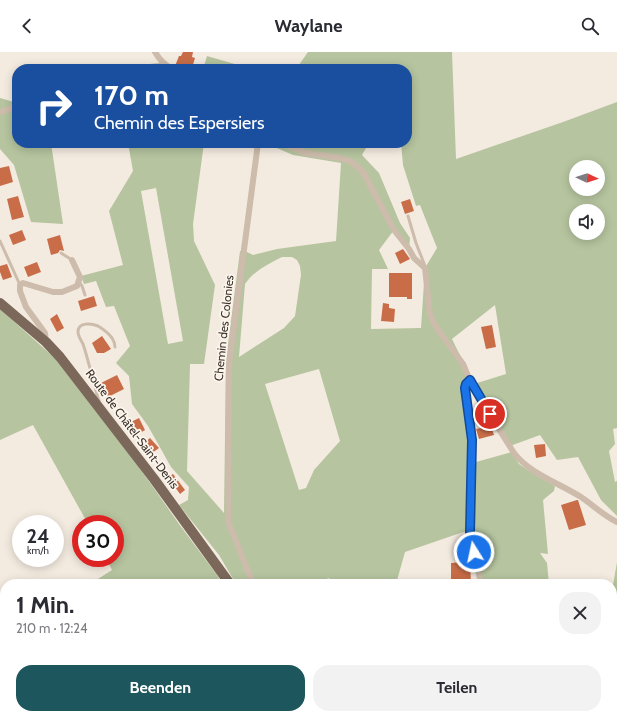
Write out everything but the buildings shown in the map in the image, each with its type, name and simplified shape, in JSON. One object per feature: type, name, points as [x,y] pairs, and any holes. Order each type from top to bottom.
[{"type":"main road","name":"Route de Châtel-Saint-Denis","points":[[0,303],[46,342],[60,357],[101,408],[226,579]]},
{"type":"street","points":[[155,52],[164,64]]},
{"type":"street","points":[[0,112],[12,107]]},
{"type":"street","name":"Chemin des Colonies","points":[[251,579],[228,521],[228,372],[257,148]]},
{"type":"street","points":[[293,148],[306,153],[340,158],[352,162],[363,172],[394,230],[414,258],[425,268],[430,315],[436,327],[463,364],[470,380],[514,453],[532,470],[582,498],[617,522]]},
{"type":"street","points":[[46,342],[45,334],[26,307],[20,291],[20,285],[23,283],[53,292],[62,292],[77,286],[80,277],[72,260]]},
{"type":"street","points":[[470,380],[466,384],[465,388],[472,440],[470,532],[480,579]]},
{"type":"lane","points":[[408,216],[425,268]]},
{"type":"lane","points":[[0,242],[20,285]]},
{"type":"lane","points":[[61,254],[72,260]]},
{"type":"lane","points":[[79,282],[85,295]]},
{"type":"lane","points":[[101,408],[78,333],[80,327],[82,324],[97,326],[112,338],[115,347]]},
{"type":"green space","points":[[308,52],[452,52],[456,159],[617,102],[617,428],[613,429],[615,444],[609,451],[615,482],[617,481],[617,516],[601,500],[578,457],[557,460],[540,435],[510,446],[474,385],[468,386],[467,408],[475,443],[476,462],[512,452],[519,464],[555,486],[554,491],[543,500],[548,554],[540,553],[547,563],[549,579],[480,579],[469,530],[405,552],[397,579],[233,579],[219,555],[179,505],[188,500],[189,487],[171,467],[148,426],[132,404],[129,376],[116,363],[130,346],[114,306],[106,307],[96,281],[84,284],[81,276],[123,265],[109,211],[133,171],[129,148],[203,148],[193,224],[194,241],[215,285],[204,364],[190,364],[187,471],[224,513],[226,360],[240,251],[253,255],[277,249],[336,241],[341,163],[293,155],[277,148],[366,148],[362,155],[379,173],[400,223],[410,238],[409,249],[394,230],[379,250],[388,269],[372,269],[371,329],[421,328],[425,268],[437,248],[420,205],[416,206],[403,165],[401,148],[412,148],[412,64],[300,64]],"holes":[[[156,188],[183,341],[168,344],[141,191]],[[282,257],[292,257],[297,260],[300,266],[301,275],[295,316],[284,328],[239,357],[245,284],[257,272],[267,265]],[[495,305],[506,374],[474,384],[452,339]],[[319,369],[340,441],[314,470],[306,488],[299,490],[265,384]]]},
{"type":"green space","points":[[207,56],[235,64],[205,64]]},
{"type":"green space","points":[[0,98],[12,101],[12,148],[52,148],[63,224],[31,222],[14,165],[0,149]]},
{"type":"green space","points":[[0,309],[58,361],[120,440],[219,579],[98,579],[112,570],[110,567],[124,567],[124,515],[83,515],[33,425],[0,440]]},
{"type":"green space","points":[[617,562],[617,579],[614,579]]},
{"type":"route","points":[[474,552],[470,532],[472,494],[472,436],[465,388],[466,384],[470,380],[490,414]]}]
